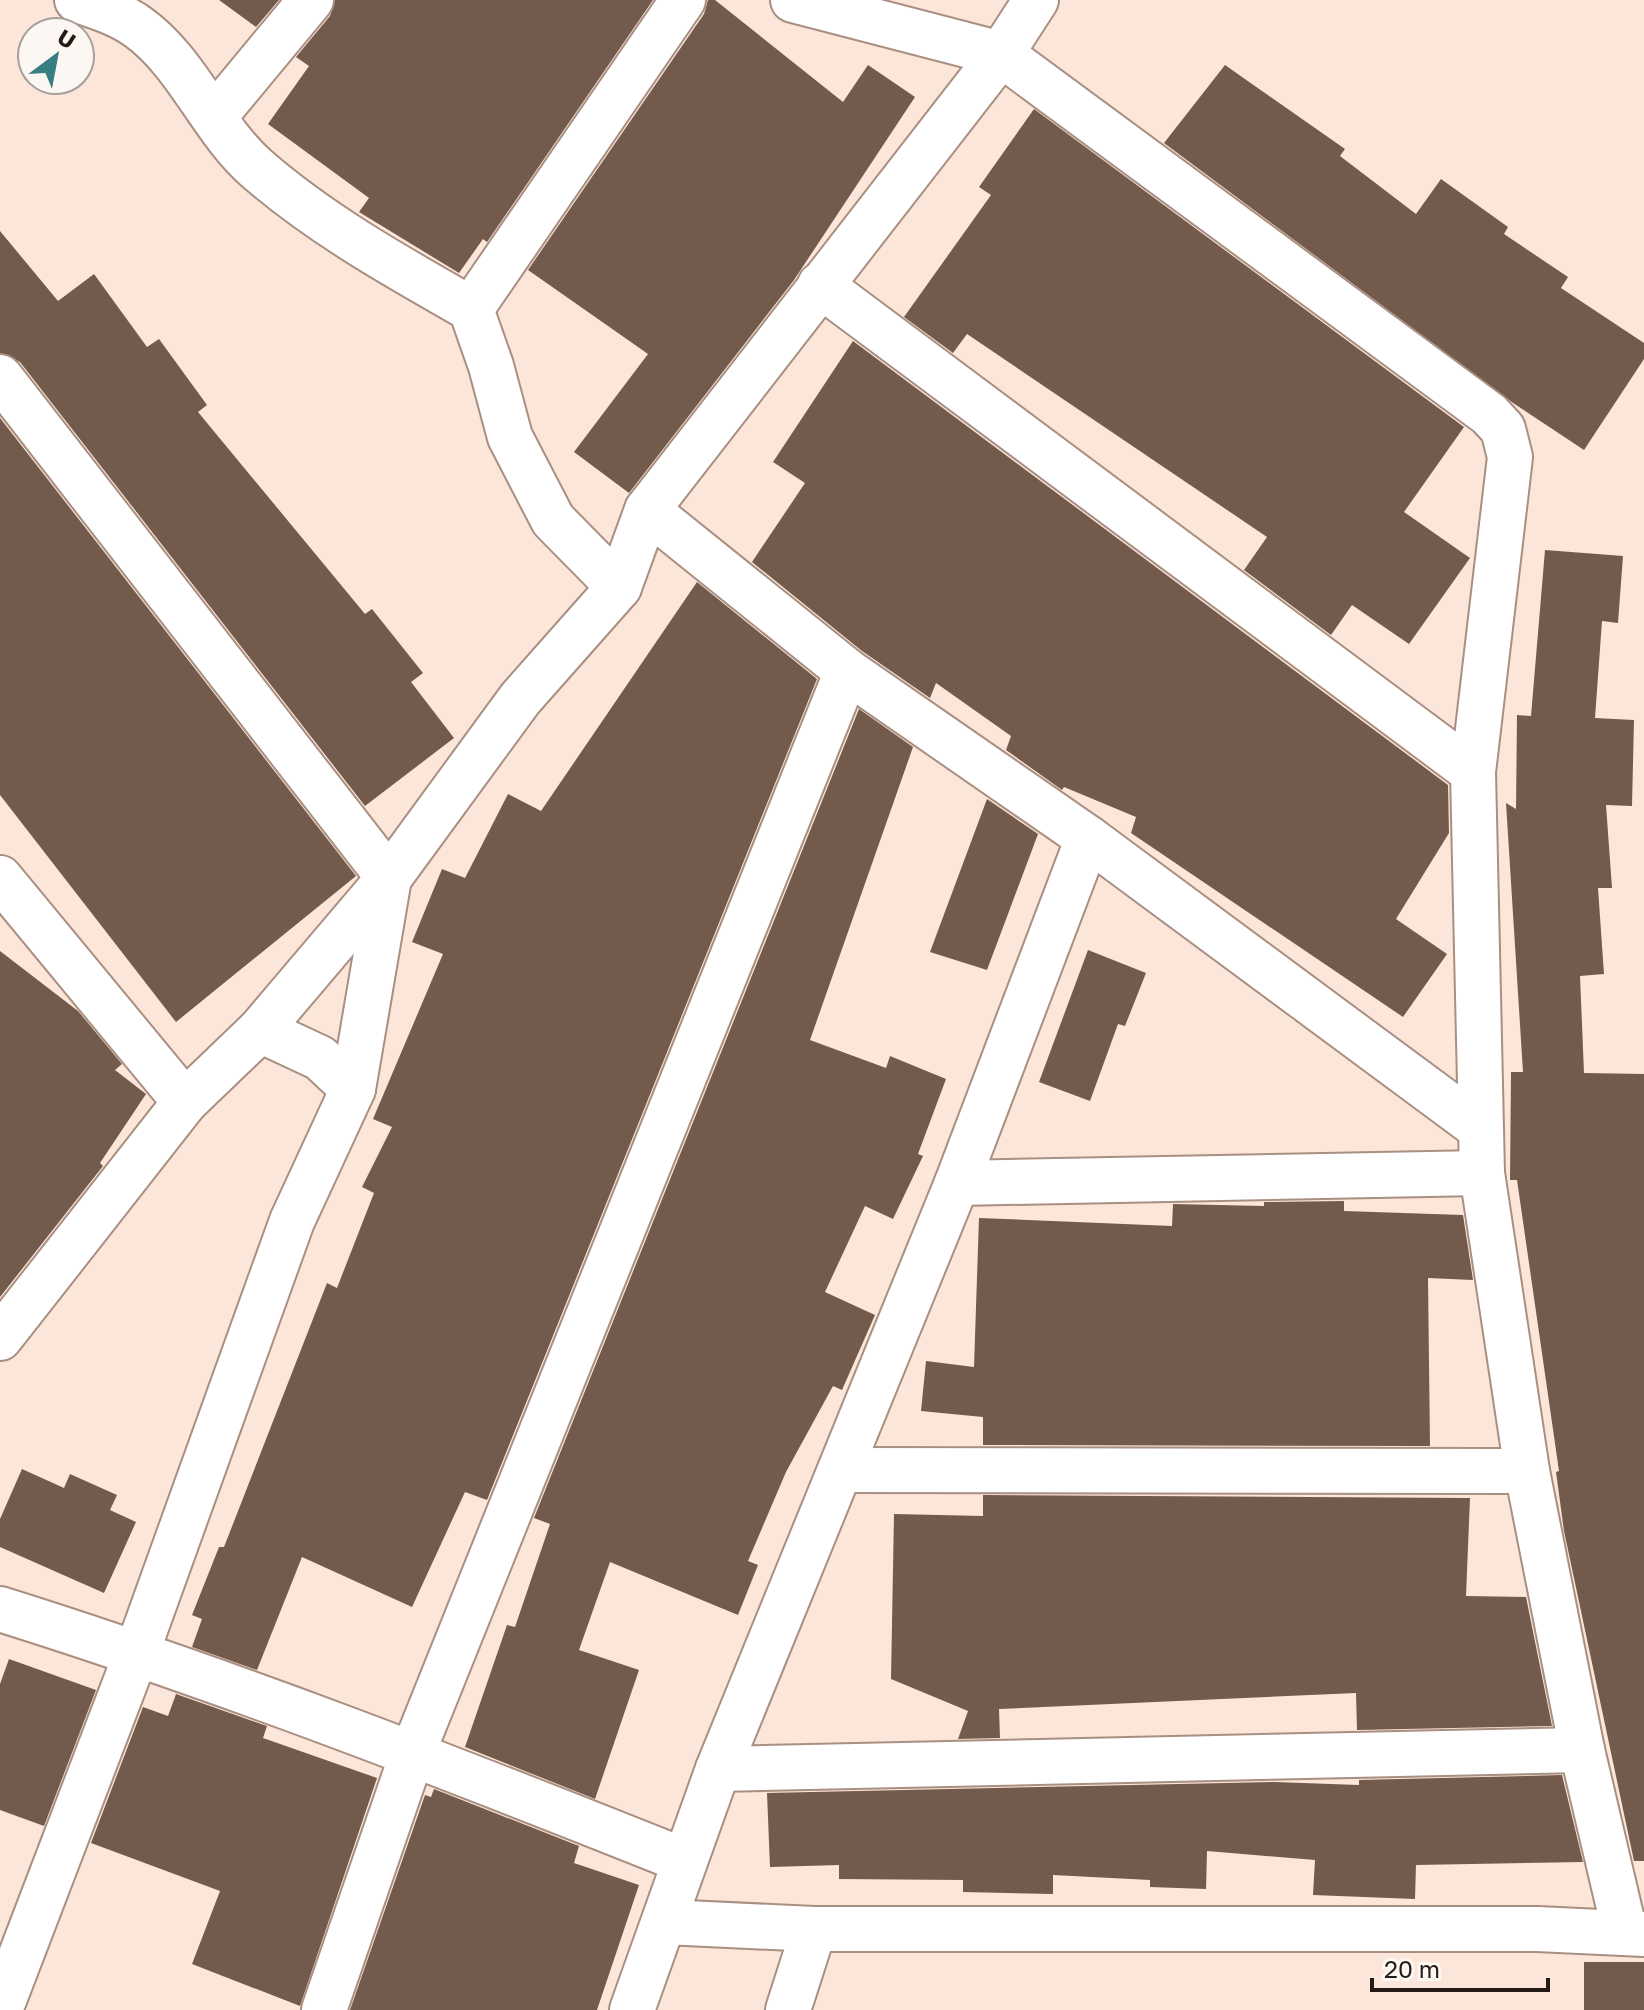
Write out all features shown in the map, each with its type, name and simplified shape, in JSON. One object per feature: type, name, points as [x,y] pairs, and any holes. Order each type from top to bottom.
[{"type":"street","points":[[77,0],[139,28],[165,55],[255,167],[378,256],[471,309],[510,437],[553,520],[619,587]]},
{"type":"street","points":[[214,117],[311,0]]},
{"type":"street","points":[[471,309],[683,0]]},
{"type":"street","points":[[665,1922],[814,1929],[1537,1929],[1635,1934],[1582,1750],[1527,1471],[1482,1173],[1473,772],[1510,457],[1503,429],[1489,414],[1001,54],[793,0]]},
{"type":"street","points":[[0,1338],[185,1102],[260,1030],[389,878],[520,699],[619,587],[647,510],[1001,54],[1036,0]]},
{"type":"street","points":[[820,285],[1473,772]]},
{"type":"street","points":[[0,377],[389,878],[353,1089],[292,1221],[137,1652],[0,2010]]},
{"type":"street","points":[[647,510],[847,671],[1088,838],[1480,1128]]},
{"type":"street","points":[[324,2010],[413,1752],[847,671]]},
{"type":"street","points":[[632,2010],[718,1769],[957,1183],[1088,838]]},
{"type":"street","points":[[3,888],[185,1102]]},
{"type":"street","points":[[260,1030],[320,1058],[353,1089]]},
{"type":"street","points":[[957,1183],[1482,1173]]},
{"type":"street","points":[[841,1470],[1527,1471]]},
{"type":"street","points":[[0,1609],[137,1652],[413,1752],[685,1861]]},
{"type":"street","points":[[718,1769],[1582,1750]]},
{"type":"street","points":[[788,2010],[814,1929]]},
{"type":"building","points":[[219,0],[279,0],[256,27]]},
{"type":"building","points":[[335,0],[653,0],[487,242],[483,239],[459,273],[359,212],[369,198],[268,124],[309,66],[296,57],[330,16]]},
{"type":"building","points":[[708,0],[715,0],[843,102],[868,65],[915,97],[794,280],[629,493],[574,452],[648,354],[528,270],[704,14]]},
{"type":"building","points":[[1225,65],[1345,149],[1340,156],[1416,214],[1441,179],[1508,227],[1504,234],[1568,277],[1561,288],[1644,343],[1644,359],[1584,450],[1513,403],[1164,143]]},
{"type":"building","points":[[1034,109],[1464,427],[1404,512],[1470,558],[1409,644],[1352,605],[1331,635],[1244,570],[1267,537],[967,334],[953,353],[904,317],[991,195],[979,187]]},
{"type":"building","points":[[0,231],[58,301],[94,274],[147,347],[159,339],[207,405],[198,412],[365,614],[372,609],[423,673],[411,682],[454,738],[365,806],[20,362],[0,353]]},
{"type":"building","points":[[853,341],[1448,785],[1449,833],[1396,919],[1447,954],[1403,1017],[1131,833],[1136,817],[1064,787],[1062,790],[1006,750],[1011,736],[936,683],[930,698],[862,651],[752,562],[805,483],[773,462]]},
{"type":"building","points":[[0,418],[356,876],[176,1022],[0,795]]},
{"type":"building","points":[[1545,550],[1623,556],[1618,623],[1602,621],[1595,718],[1634,720],[1632,806],[1606,805],[1612,888],[1598,888],[1604,974],[1580,976],[1584,1073],[1644,1074],[1644,1861],[1634,1861],[1564,1531],[1556,1472],[1559,1471],[1517,1180],[1510,1180],[1511,1072],[1523,1072],[1506,803],[1516,809],[1517,715],[1531,716]]},
{"type":"building","points":[[697,582],[817,679],[487,1500],[465,1492],[412,1607],[302,1557],[257,1670],[192,1647],[202,1619],[192,1615],[219,1547],[224,1547],[327,1283],[337,1288],[374,1193],[362,1187],[392,1127],[373,1119],[443,954],[412,942],[442,869],[465,878],[508,794],[541,811]]},
{"type":"building","points":[[859,709],[913,747],[810,1040],[886,1068],[890,1056],[946,1079],[918,1154],[923,1156],[893,1219],[865,1206],[825,1292],[875,1315],[842,1390],[833,1386],[786,1472],[748,1561],[758,1565],[738,1615],[610,1562],[579,1650],[639,1670],[595,1799],[465,1747],[507,1625],[515,1627],[550,1524],[534,1518]]},
{"type":"building","points":[[987,799],[1038,834],[987,970],[930,952]]},
{"type":"building","points":[[1088,950],[1146,973],[1125,1026],[1118,1024],[1090,1101],[1039,1082]]},
{"type":"building","points":[[0,951],[78,1011],[122,1064],[115,1070],[146,1094],[100,1163],[103,1166],[0,1297]]},
{"type":"building","points":[[1344,1201],[1344,1211],[1463,1215],[1473,1280],[1428,1278],[1430,1446],[983,1445],[983,1417],[921,1411],[926,1361],[974,1367],[979,1218],[1172,1226],[1173,1204],[1264,1206],[1264,1202]]},
{"type":"building","points":[[22,1469],[64,1488],[70,1474],[117,1495],[110,1510],[136,1522],[104,1593],[0,1547],[0,1519]]},
{"type":"building","points":[[983,1495],[1470,1498],[1466,1596],[1526,1597],[1552,1726],[1357,1730],[1356,1693],[999,1709],[1000,1738],[958,1739],[968,1711],[891,1679],[894,1514],[983,1516]]},
{"type":"building","points":[[9,1659],[96,1690],[44,1826],[0,1810],[0,1684]]},
{"type":"building","points":[[176,1694],[267,1726],[263,1738],[377,1778],[300,2006],[192,1964],[220,1891],[91,1843],[143,1707],[168,1716]]},
{"type":"building","points":[[1562,1775],[1583,1862],[1416,1865],[1415,1899],[1313,1895],[1315,1860],[1207,1851],[1206,1889],[1150,1887],[1150,1880],[1053,1875],[1053,1894],[963,1892],[963,1880],[839,1879],[839,1865],[770,1867],[767,1793],[1274,1782],[1359,1785],[1359,1780]]},
{"type":"building","points":[[434,1789],[579,1846],[574,1863],[639,1885],[597,2010],[350,2010],[425,1795],[431,1797]]},
{"type":"building","points":[[1584,1962],[1644,1962],[1644,2010],[1584,2010]]}]
